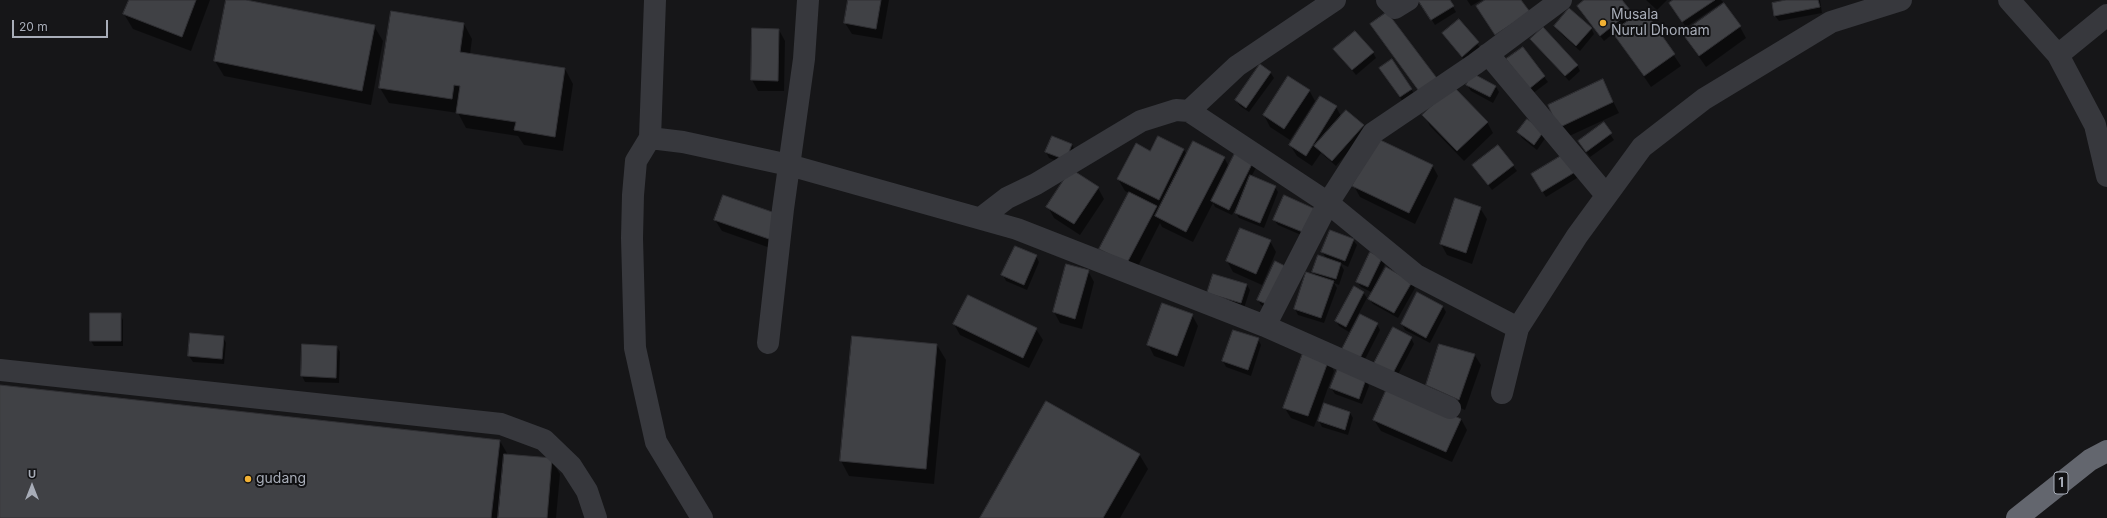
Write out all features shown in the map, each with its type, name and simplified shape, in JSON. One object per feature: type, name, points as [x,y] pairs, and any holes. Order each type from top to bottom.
[{"type":"highway","name":"1","points":[[2017,518],[2090,460],[2107,451]]},
{"type":"street","points":[[655,0],[650,138],[636,162],[633,195],[634,348],[656,442],[702,518]]},
{"type":"street","points":[[768,343],[789,165],[804,59],[808,0]]},
{"type":"street","points":[[1189,111],[1237,66],[1335,0]]},
{"type":"street","points":[[1387,0],[1395,8],[1408,0]]},
{"type":"street","points":[[1265,326],[1328,203],[1372,133],[1488,54],[1561,0]]},
{"type":"street","points":[[1502,393],[1518,328],[1577,236],[1642,147],[1704,99],[1831,22],[1901,0]]},
{"type":"street","points":[[2009,0],[2058,55],[2095,125],[2107,176]]},
{"type":"street","points":[[2058,55],[2107,15]]},
{"type":"street","points":[[1488,54],[1606,195]]},
{"type":"street","points":[[981,218],[1007,198],[1036,184],[1141,121],[1176,110],[1189,111],[1328,203],[1416,275],[1518,328]]},
{"type":"street","points":[[650,138],[683,142],[789,165],[1017,229],[1265,326],[1450,408]]},
{"type":"street","points":[[0,370],[501,424],[544,440],[570,466],[588,491],[596,518]]},
{"type":"building","points":[[129,0],[196,0],[182,37],[123,14]]},
{"type":"building","points":[[226,0],[246,0],[375,25],[362,91],[214,61]]},
{"type":"building","points":[[848,0],[881,0],[876,29],[844,23]]},
{"type":"building","points":[[1418,0],[1450,0],[1454,6],[1431,20]]},
{"type":"building","points":[[1485,0],[1521,0],[1530,12],[1495,35],[1476,6]]},
{"type":"building","name":"Musala Nurul Dhomam","points":[[1584,0],[1622,0],[1631,11],[1600,36],[1577,6]]},
{"type":"building","points":[[1673,0],[1715,0],[1682,22],[1669,3]]},
{"type":"building","points":[[1786,0],[1818,0],[1820,7],[1774,16],[1772,3]]},
{"type":"building","points":[[1724,3],[1741,26],[1699,56],[1682,33]]},
{"type":"building","points":[[1569,8],[1592,28],[1576,46],[1554,26]]},
{"type":"building","points":[[1644,10],[1675,54],[1644,76],[1612,32]]},
{"type":"building","points":[[391,11],[464,23],[460,52],[565,68],[555,137],[514,130],[516,122],[456,113],[460,86],[454,85],[452,99],[379,88]]},
{"type":"building","points":[[1387,12],[1439,81],[1421,94],[1370,24]]},
{"type":"building","points":[[1459,19],[1479,42],[1462,57],[1442,33]]},
{"type":"building","points":[[1543,27],[1578,65],[1565,76],[1530,39]]},
{"type":"building","points":[[752,28],[779,29],[778,81],[751,80]]},
{"type":"building","points":[[1355,31],[1374,52],[1352,70],[1333,49]]},
{"type":"building","points":[[1523,47],[1545,76],[1529,89],[1506,59]]},
{"type":"building","points":[[1392,59],[1412,89],[1400,97],[1379,68]]},
{"type":"building","points":[[1260,64],[1271,72],[1246,108],[1235,100]]},
{"type":"building","points":[[1472,73],[1496,86],[1490,97],[1466,85]]},
{"type":"building","points":[[1288,76],[1310,90],[1284,129],[1263,115]]},
{"type":"building","points":[[1603,79],[1613,102],[1558,128],[1548,105]]},
{"type":"building","points":[[1453,86],[1488,122],[1457,151],[1422,115]]},
{"type":"building","points":[[1320,96],[1337,106],[1306,156],[1289,145]]},
{"type":"building","points":[[1346,110],[1364,125],[1332,161],[1314,146]]},
{"type":"building","points":[[1527,119],[1544,131],[1534,145],[1517,132]]},
{"type":"building","points":[[1604,122],[1612,133],[1586,152],[1578,141]]},
{"type":"building","points":[[1052,136],[1072,144],[1066,160],[1045,152]]},
{"type":"building","points":[[1158,136],[1184,149],[1159,200],[1117,179],[1136,143],[1150,151]]},
{"type":"building","points":[[1376,138],[1433,165],[1409,213],[1352,186]]},
{"type":"building","points":[[1193,141],[1225,157],[1186,232],[1155,216]]},
{"type":"building","points":[[1498,145],[1514,165],[1488,185],[1472,165]]},
{"type":"building","points":[[1236,151],[1254,160],[1229,210],[1211,201]]},
{"type":"building","points":[[1569,151],[1580,169],[1542,192],[1531,174]]},
{"type":"building","points":[[1071,169],[1099,187],[1074,224],[1046,207]]},
{"type":"building","points":[[1250,175],[1276,186],[1260,223],[1235,213]]},
{"type":"building","points":[[1129,192],[1157,206],[1127,263],[1099,249]]},
{"type":"building","points":[[723,195],[778,214],[769,239],[714,220]]},
{"type":"building","points":[[1284,195],[1315,209],[1305,233],[1273,220]]},
{"type":"building","points":[[1455,198],[1481,207],[1466,253],[1440,244]]},
{"type":"building","points":[[1240,228],[1271,240],[1256,274],[1226,261]]},
{"type":"building","points":[[1330,230],[1354,239],[1345,261],[1321,252]]},
{"type":"building","points":[[1015,246],[1037,255],[1024,285],[1001,275]]},
{"type":"building","points":[[1370,252],[1382,258],[1368,287],[1356,282]]},
{"type":"building","points":[[1318,255],[1341,263],[1336,279],[1312,272]]},
{"type":"building","points":[[1275,261],[1289,268],[1271,306],[1257,300]]},
{"type":"building","points":[[1066,264],[1089,270],[1075,319],[1053,312]]},
{"type":"building","points":[[1386,267],[1412,282],[1394,313],[1368,299]]},
{"type":"building","points":[[1306,272],[1334,281],[1321,318],[1294,309]]},
{"type":"building","points":[[1213,274],[1247,284],[1241,303],[1207,293]]},
{"type":"building","points":[[1354,286],[1364,292],[1346,327],[1335,321]]},
{"type":"building","points":[[1417,292],[1443,306],[1426,338],[1401,324]]},
{"type":"building","points":[[968,295],[1037,328],[1023,358],[953,324]]},
{"type":"building","points":[[1162,303],[1193,314],[1177,356],[1147,345]]},
{"type":"building","points":[[90,313],[121,313],[121,341],[90,341]]},
{"type":"building","points":[[1360,314],[1378,323],[1359,360],[1341,351]]},
{"type":"building","points":[[1393,327],[1412,337],[1392,375],[1373,365]]},
{"type":"building","points":[[1233,330],[1259,338],[1248,370],[1222,361]]},
{"type":"building","points":[[190,333],[224,336],[222,359],[188,356]]},
{"type":"building","points":[[852,336],[937,344],[926,469],[840,461]]},
{"type":"building","points":[[302,344],[337,346],[336,378],[301,376]]},
{"type":"building","points":[[1439,344],[1475,354],[1459,400],[1426,385]]},
{"type":"building","points":[[1304,350],[1329,359],[1308,416],[1283,408]]},
{"type":"building","points":[[1338,368],[1366,379],[1359,399],[1330,388]]},
{"type":"building","name":"gudang","points":[[0,385],[500,440],[491,518],[0,518]]},
{"type":"building","points":[[1388,386],[1461,419],[1446,452],[1373,420]]},
{"type":"building","points":[[1046,401],[1140,454],[1103,518],[980,518]]},
{"type":"building","points":[[1324,403],[1350,412],[1345,430],[1318,421]]},
{"type":"building","points":[[504,454],[552,458],[547,518],[498,518]]},
{"type":"place","name":"Musala Nurul Dhomam","points":[[1603,23]]},
{"type":"place","name":"gudang","points":[[248,479]]}]
